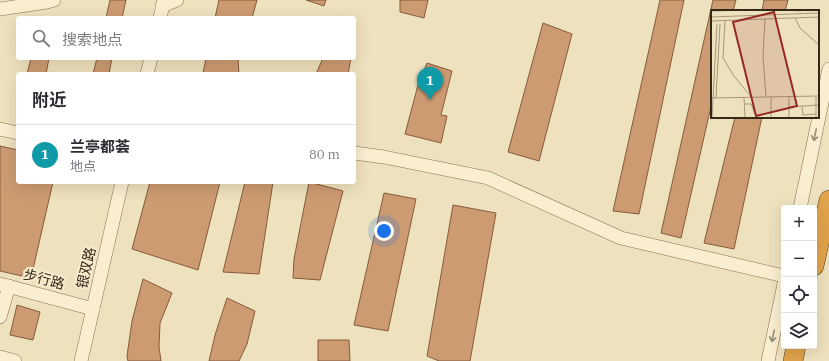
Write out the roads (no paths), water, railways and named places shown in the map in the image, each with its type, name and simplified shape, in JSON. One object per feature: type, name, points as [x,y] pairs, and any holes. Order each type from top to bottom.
[{"type":"highway","points":[[817,253],[829,200]]},
{"type":"street","points":[[0,9],[54,0]]},
{"type":"street","points":[[162,8],[178,0]]},
{"type":"street","points":[[148,72],[150,60]]},
{"type":"street","points":[[819,117],[829,69]]},
{"type":"street","points":[[801,205],[819,118]]},
{"type":"street","points":[[0,129],[16,133]]},
{"type":"street","points":[[356,153],[384,157],[488,178],[621,238],[781,275]]},
{"type":"street","name":"银双路","points":[[81,361],[122,184]]},
{"type":"street","name":"步行路","points":[[0,316],[5,285],[93,309]]},
{"type":"street","points":[[768,361],[781,298]]},
{"type":"street","points":[[0,357],[15,361]]},
{"type":"place","name":"兰亭都荟","points":[[430,100]]}]
